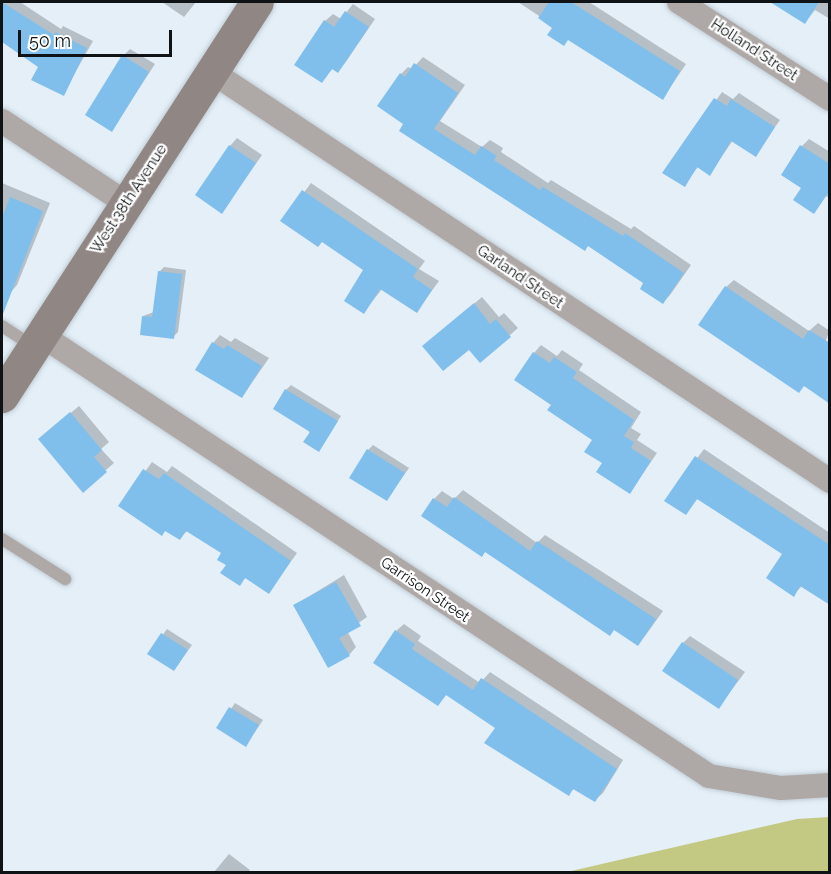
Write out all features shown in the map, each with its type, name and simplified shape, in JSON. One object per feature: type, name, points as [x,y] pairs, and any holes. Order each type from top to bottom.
[{"type":"main road","name":"West 38th Avenue","points":[[2,396],[257,2]]},
{"type":"street","name":"Holland Street","points":[[680,2],[830,99]]},
{"type":"street","name":"Garland Street","points":[[212,72],[830,481]]},
{"type":"street","points":[[2,120],[126,202]]},
{"type":"street","name":"Garrison Street","points":[[37,341],[709,776],[781,788],[830,785]]},
{"type":"lane","points":[[2,326],[37,341]]},
{"type":"lane","points":[[2,539],[65,579]]},
{"type":"green space","points":[[829,817],[829,872],[567,872],[797,819]]},
{"type":"building","points":[[2,2],[54,35],[55,32],[87,48],[64,96],[31,80],[38,67],[2,42]]},
{"type":"building","points":[[549,2],[571,2],[680,71],[663,100],[568,40],[564,46],[547,35],[552,28],[538,18]]},
{"type":"building","points":[[770,2],[819,2],[805,24]]},
{"type":"building","points":[[345,11],[369,27],[338,73],[332,69],[322,83],[294,65],[324,20],[334,27]]},
{"type":"building","points":[[122,55],[149,72],[112,132],[85,115]]},
{"type":"building","points":[[414,63],[458,93],[434,129],[475,155],[481,146],[497,156],[494,160],[540,190],[543,187],[623,236],[625,233],[684,273],[663,304],[640,289],[643,283],[588,246],[585,251],[399,131],[403,124],[377,106],[400,73],[405,77]]},
{"type":"building","points":[[714,98],[727,106],[731,99],[775,127],[756,157],[731,141],[710,176],[697,167],[685,187],[662,173]]},
{"type":"building","points":[[229,145],[256,163],[222,214],[195,195]]},
{"type":"building","points":[[800,145],[830,164],[830,190],[814,214],[793,200],[801,188],[781,175]]},
{"type":"building","points":[[302,190],[418,269],[413,277],[432,290],[417,313],[380,289],[364,314],[344,301],[363,270],[322,242],[318,247],[280,221]]},
{"type":"building","points":[[10,197],[43,211],[3,314],[2,218]]},
{"type":"building","points":[[158,271],[182,274],[174,339],[140,335],[142,316],[152,317]]},
{"type":"building","points":[[725,286],[803,339],[809,330],[830,343],[830,404],[804,386],[799,393],[698,325]]},
{"type":"building","points":[[474,303],[490,324],[496,319],[511,337],[480,363],[469,350],[443,371],[422,346]]},
{"type":"building","points":[[212,342],[224,349],[227,345],[262,366],[242,398],[195,370]]},
{"type":"building","points":[[533,352],[550,363],[554,357],[577,372],[573,378],[634,420],[624,436],[634,442],[631,448],[651,461],[630,494],[596,472],[602,463],[584,452],[592,440],[547,410],[551,405],[514,380]]},
{"type":"building","points":[[285,389],[338,421],[319,452],[303,442],[310,432],[273,409]]},
{"type":"building","points":[[70,412],[102,450],[94,457],[107,472],[83,493],[38,439]]},
{"type":"building","points":[[367,449],[405,473],[387,501],[349,478]]},
{"type":"building","points":[[695,456],[830,545],[830,605],[800,586],[794,597],[766,578],[782,554],[697,499],[686,515],[664,501]]},
{"type":"building","points":[[143,469],[159,479],[164,473],[291,561],[269,594],[245,578],[240,586],[220,573],[226,565],[217,560],[221,553],[186,531],[180,540],[165,531],[162,536],[118,506]]},
{"type":"building","points":[[454,497],[530,551],[537,541],[656,619],[638,646],[614,630],[610,636],[485,552],[482,557],[421,516],[433,498],[447,507]]},
{"type":"building","points":[[336,582],[361,626],[339,638],[350,656],[328,668],[293,605]]},
{"type":"building","points":[[395,630],[415,644],[412,649],[473,690],[481,678],[617,769],[595,802],[573,789],[569,796],[484,743],[495,728],[446,695],[438,706],[373,663]]},
{"type":"building","points":[[161,633],[188,650],[174,671],[147,654]]},
{"type":"building","points":[[682,642],[738,680],[719,709],[662,671]]},
{"type":"building","points":[[229,707],[259,725],[246,747],[216,728]]}]
